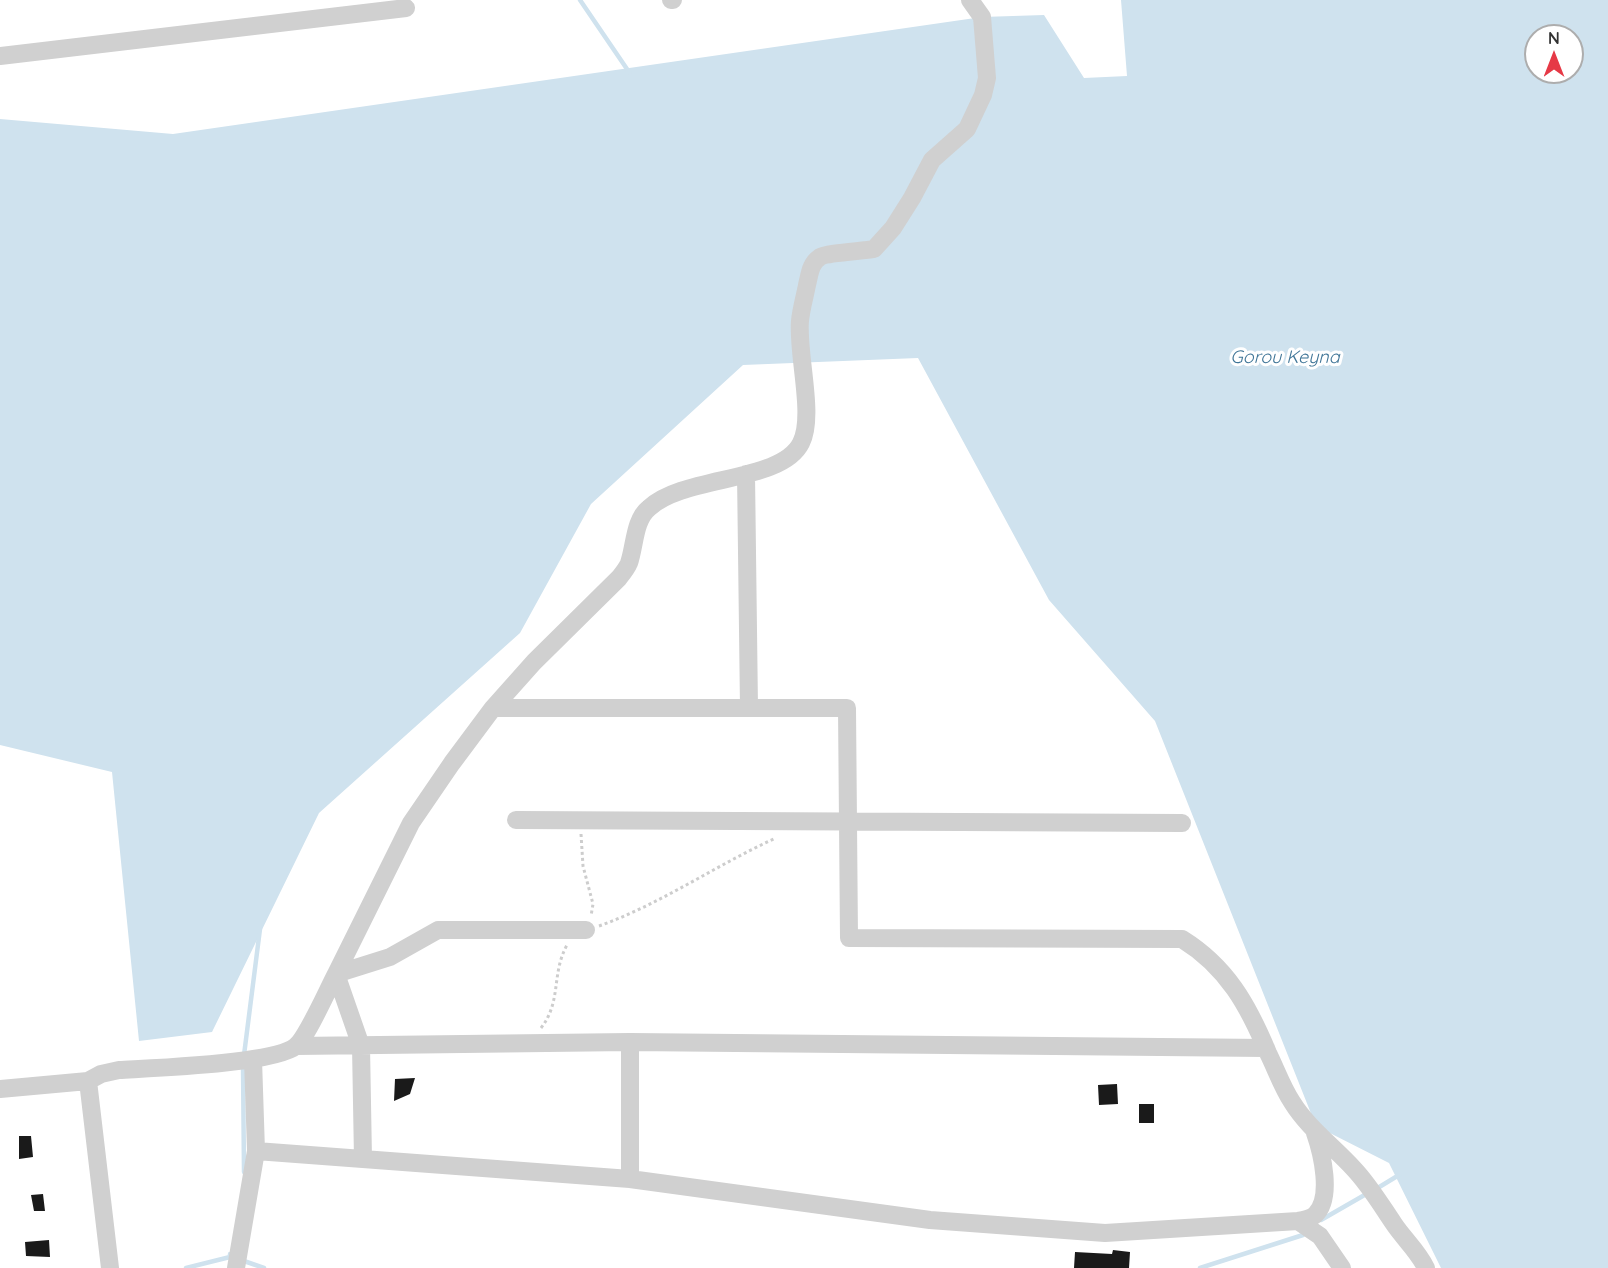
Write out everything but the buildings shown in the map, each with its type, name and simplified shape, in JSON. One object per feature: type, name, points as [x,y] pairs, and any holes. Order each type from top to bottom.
[{"type":"street","points":[[296,1046],[312,1022],[411,823],[493,708],[534,662],[620,578],[628,564],[644,512],[650,506],[686,488],[763,471],[794,452],[801,443],[807,412],[802,375],[800,321],[812,264],[822,255],[874,249],[893,228],[932,160],[967,129],[983,95],[987,78],[982,17],[970,0]]},
{"type":"street","points":[[0,56],[406,8]]},
{"type":"street","points":[[746,474],[749,708]]},
{"type":"street","points":[[493,708],[847,708],[849,938],[1182,939],[1200,950],[1221,971],[1255,1022],[1292,1102],[1315,1131],[1353,1167],[1372,1190],[1426,1268]]},
{"type":"street","points":[[516,820],[1182,823]]},
{"type":"street","points":[[336,974],[390,957],[438,930],[586,930]]},
{"type":"street","points":[[336,974],[361,1046],[363,1159]]},
{"type":"street","points":[[0,1089],[88,1081],[100,1074],[119,1070],[253,1059],[296,1046],[630,1042],[1266,1048]]},
{"type":"street","points":[[630,1042],[630,1179]]},
{"type":"street","points":[[236,1268],[256,1151],[253,1059]]},
{"type":"street","points":[[88,1081],[110,1268]]},
{"type":"street","points":[[256,1151],[630,1179],[930,1220],[1105,1233],[1298,1221],[1310,1218],[1316,1214],[1324,1192],[1323,1161],[1315,1131]]},
{"type":"street","points":[[1298,1221],[1320,1236],[1342,1268]]},
{"type":"path","points":[[586,930],[626,916],[742,853],[782,835]]},
{"type":"water","name":"Gorou Keyna","points":[[1121,0],[1608,0],[1608,1268],[1441,1268],[1389,1163],[1316,1126],[1155,721],[1049,600],[918,358],[743,365],[591,504],[520,633],[319,813],[212,1032],[139,1041],[112,772],[0,745],[0,119],[173,134],[982,17],[1044,15],[1084,78],[1127,76]]},
{"type":"waterway","points":[[580,0],[629,72]]},
{"type":"waterway","points":[[244,1055],[260,929]]},
{"type":"waterway","points":[[243,1066],[244,1172]]},
{"type":"waterway","points":[[1376,1189],[1399,1175]]},
{"type":"waterway","points":[[1321,1220],[1368,1193]]},
{"type":"waterway","points":[[1200,1268],[1303,1235],[1308,1231]]},
{"type":"waterway","points":[[186,1268],[230,1257],[230,1254]]},
{"type":"waterway","points":[[241,1260],[264,1268]]}]
